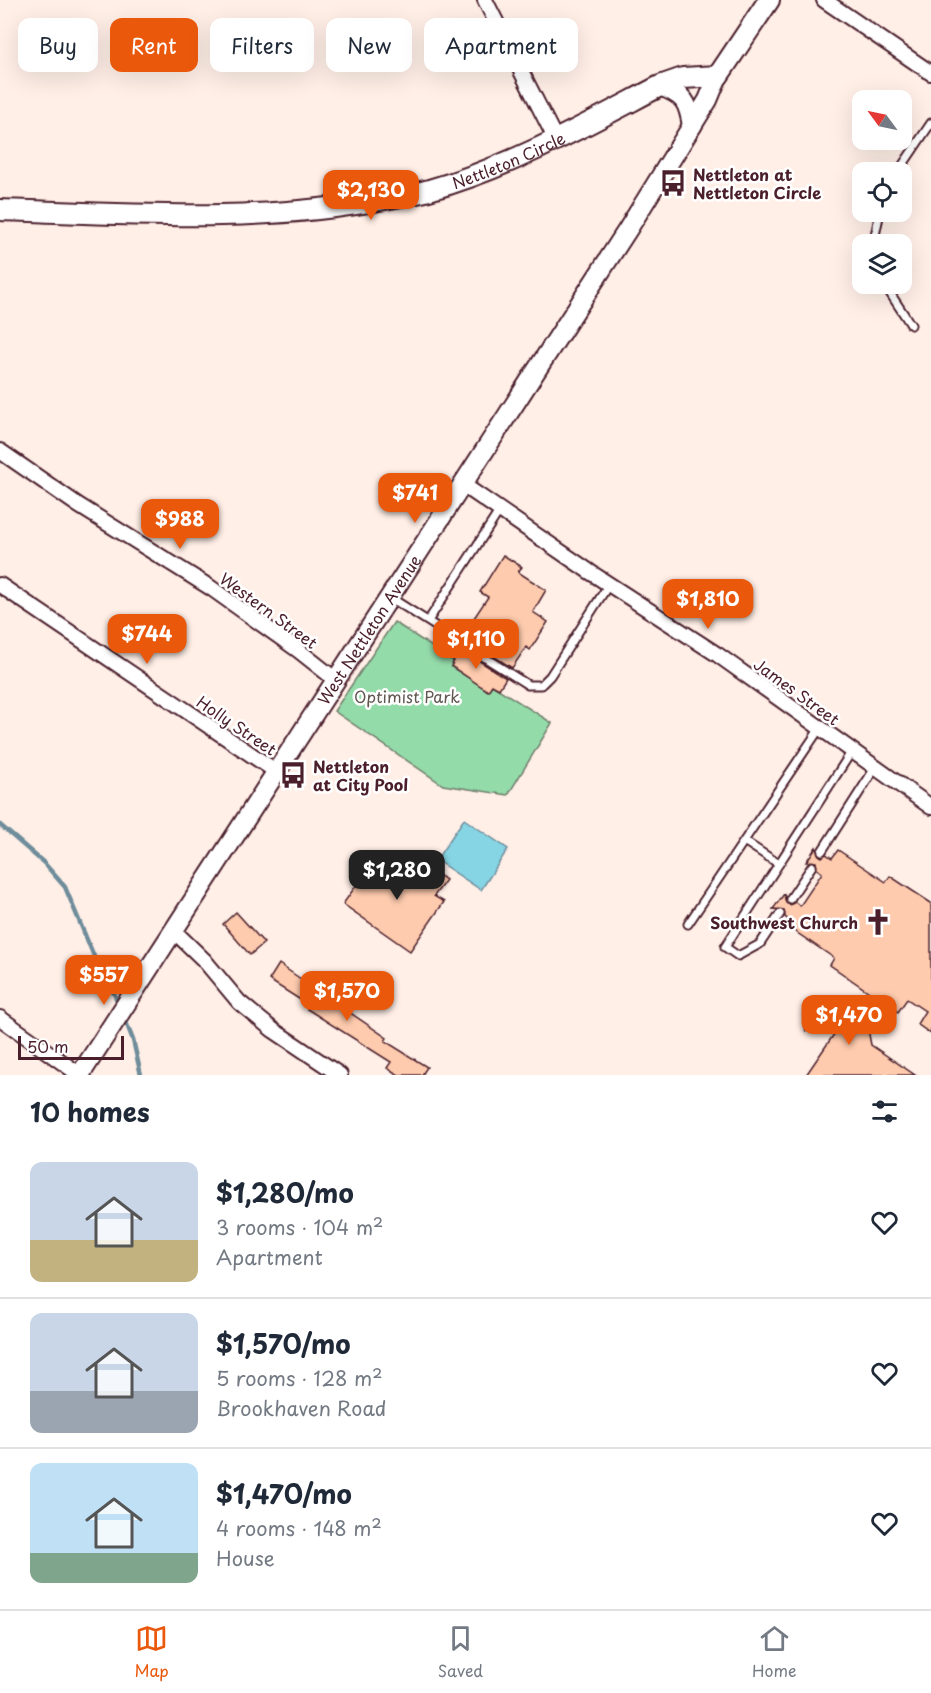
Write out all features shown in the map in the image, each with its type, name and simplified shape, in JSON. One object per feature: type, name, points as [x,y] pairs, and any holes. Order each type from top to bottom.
[{"type":"main road","name":"West Nettleton Avenue","points":[[718,76],[769,0]]},
{"type":"main road","name":"Nettleton Circle","points":[[0,210],[179,215],[289,213],[345,207],[428,191],[508,163],[660,86],[683,78],[718,76]]},
{"type":"street","points":[[485,0],[556,140]]},
{"type":"street","points":[[824,0],[931,73]]},
{"type":"street","name":"West Nettleton Avenue","points":[[80,1075],[628,229],[708,100],[718,76]]},
{"type":"street","points":[[660,86],[673,91],[687,102],[692,126]]},
{"type":"street","name":"Western Street","points":[[0,451],[78,505],[211,588],[336,680]]},
{"type":"street","name":"James Street","points":[[462,484],[718,655],[931,807]]},
{"type":"street","name":"Holly Street","points":[[0,585],[277,771]]},
{"type":"street","points":[[174,931],[204,960],[239,1002],[273,1030],[340,1075]]},
{"type":"street","points":[[0,1018],[80,1075]]},
{"type":"lane","points":[[904,162],[931,123]]},
{"type":"lane","points":[[891,294],[911,325]]},
{"type":"lane","points":[[428,621],[500,510]]},
{"type":"lane","points":[[390,597],[528,685],[541,685],[550,676],[609,584]]},
{"type":"lane","points":[[688,924],[820,728]]},
{"type":"lane","points":[[780,914],[760,944],[738,956],[725,947],[852,751]]},
{"type":"lane","points":[[822,851],[875,768]]},
{"type":"lane","points":[[744,841],[778,864]]},
{"type":"lane","points":[[790,899],[812,866]]},
{"type":"green space","name":"Optimist Park","points":[[394,622],[454,661],[451,667],[488,690],[492,685],[552,723],[508,795],[443,785],[334,711]]},
{"type":"water","points":[[464,819],[508,849],[481,890],[436,860]]},
{"type":"building","points":[[503,555],[522,567],[518,572],[546,590],[533,612],[548,622],[530,650],[526,647],[512,668],[462,636],[488,597],[480,592]]},
{"type":"building","points":[[456,646],[506,678],[499,689],[492,685],[488,691],[451,666],[454,661],[448,657]]},
{"type":"building","points":[[816,847],[822,857],[826,854],[832,858],[838,850],[886,882],[890,876],[931,903],[931,1034],[917,1024],[925,1011],[907,999],[898,1012],[830,965],[834,958],[787,926],[790,921],[785,917],[784,910],[773,909],[784,894],[786,903],[790,905],[795,902],[800,906],[822,873],[817,869],[816,862],[806,862]]},
{"type":"building","points":[[377,856],[415,882],[424,869],[429,872],[430,869],[446,880],[434,896],[444,902],[410,951],[343,904]]},
{"type":"building","points":[[236,912],[264,943],[250,955],[223,924]]},
{"type":"building","points":[[279,964],[387,1038],[385,1041],[427,1067],[422,1075],[399,1075],[387,1068],[391,1062],[307,1009],[310,1006],[269,980]]},
{"type":"building","points":[[834,999],[857,1014],[865,1013],[871,1045],[915,1075],[806,1075],[841,1024],[806,1031],[803,1014],[836,1008]]},
{"type":"waterway","points":[[0,825],[44,863],[65,887],[106,985],[114,993],[119,1006]]},
{"type":"waterway","points":[[124,1017],[133,1040],[141,1075]]},
{"type":"place","name":"Nettleton at Nettleton Circle","points":[[673,183]]},
{"type":"place","name":"Nettleton at City Pool","points":[[293,775]]},
{"type":"place","name":"Southwest Church","points":[[878,922]]}]
